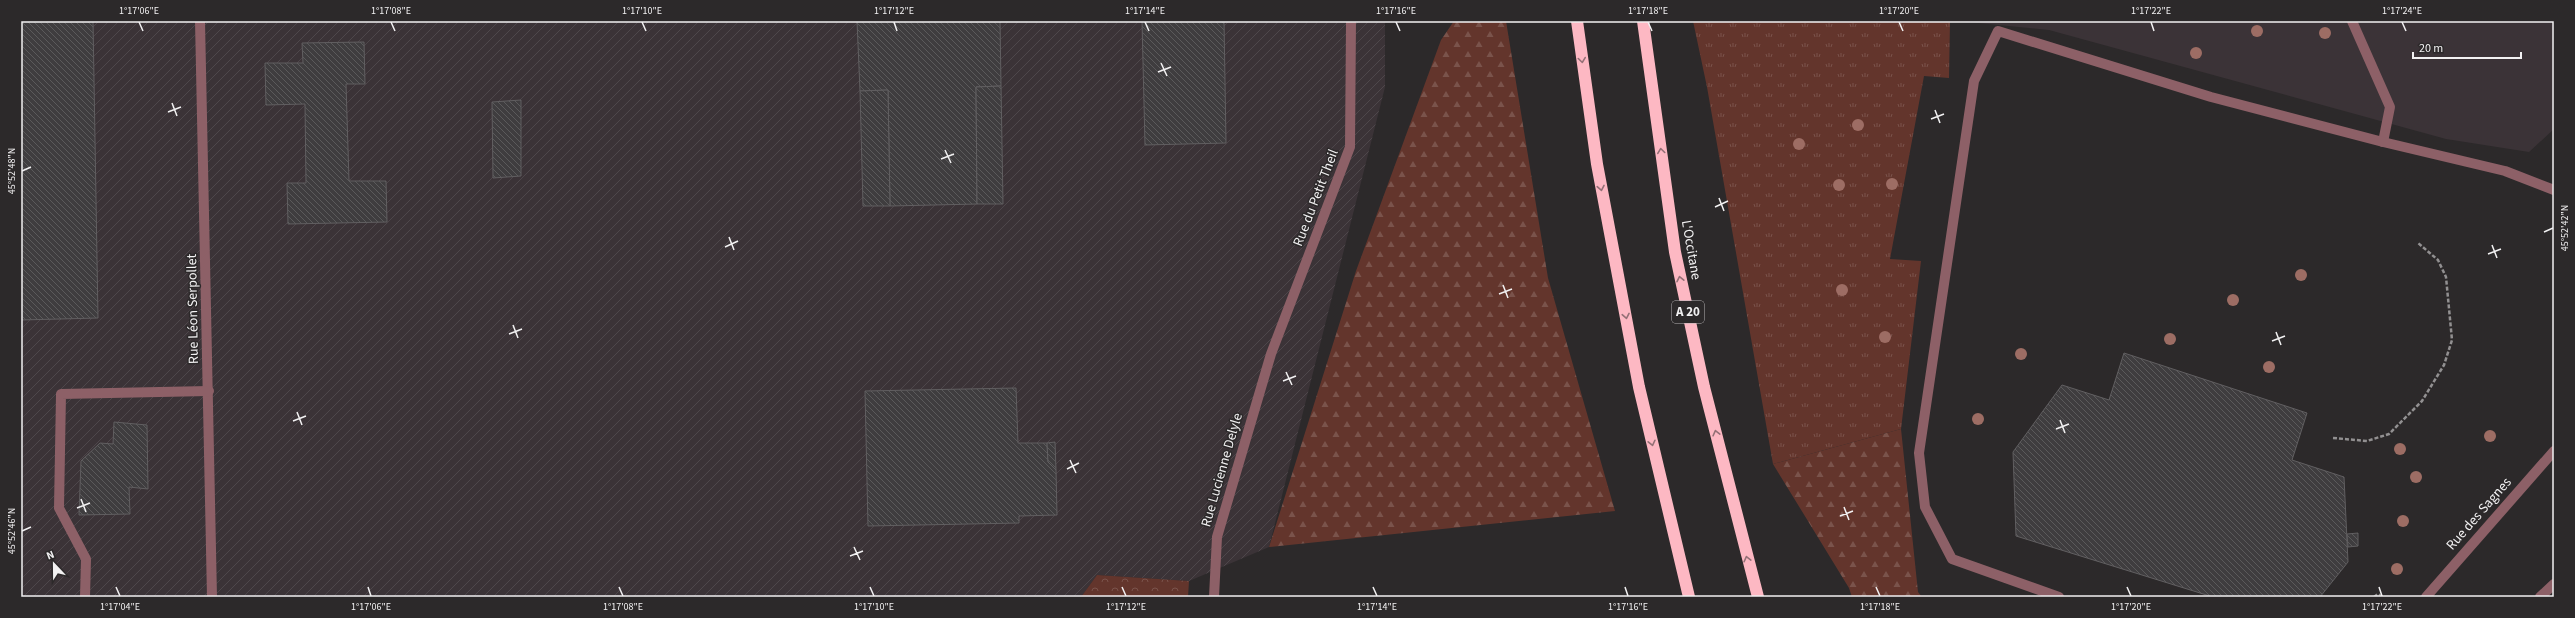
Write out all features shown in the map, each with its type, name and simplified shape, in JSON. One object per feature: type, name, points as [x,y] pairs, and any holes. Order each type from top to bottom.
[{"type":"highway","points":[[1577,21],[1597,164],[1639,387],[1689,597]]},
{"type":"highway","name":"L'Occitane","points":[[1643,21],[1674,252],[1706,394],[1758,597]]},
{"type":"street","name":"Rue Léon Serpollet","points":[[200,21],[209,391],[212,597]]},
{"type":"street","name":"Rue du Petit Theil","points":[[1271,354],[1350,147],[1351,21]]},
{"type":"street","points":[[2352,21],[2390,107],[2383,142]]},
{"type":"street","points":[[2058,597],[1952,559],[1925,507],[1918,453],[1974,81],[1998,31],[2211,97],[2383,142],[2505,171],[2554,190]]},
{"type":"street","name":"Rue Lucienne Delyle","points":[[1214,597],[1217,537],[1271,354]]},
{"type":"street","points":[[85,597],[86,559],[59,508],[61,394],[209,391]]},
{"type":"street","name":"Rue des Sagnes","points":[[2426,597],[2554,451]]},
{"type":"street","points":[[2540,597],[2554,584]]},
{"type":"path","points":[[2333,438],[2367,441],[2389,434],[2422,401],[2444,365],[2452,340],[2446,277],[2438,260],[2418,243]]},
{"type":"path","points":[[2374,597],[2378,594],[2383,597]]},
{"type":"shaded area","points":[[21,21],[1385,21],[1385,87],[1269,547],[1189,581],[1097,575],[1081,597],[21,597]]},
{"type":"shaded area","points":[[1958,21],[2554,21],[2554,129],[2529,152],[2446,139],[2049,30]]},
{"type":"green space","points":[[1454,21],[1506,21],[1548,278],[1615,511],[1269,547],[1356,271],[1441,40]]},
{"type":"green space","points":[[1693,21],[1950,21],[1949,78],[1924,76],[1890,259],[1921,261],[1901,429],[1773,464],[1707,87]]},
{"type":"green space","points":[[1901,429],[1918,592],[1922,597],[1852,597],[1849,588],[1773,464]]},
{"type":"green space","points":[[1097,575],[1189,581],[1188,597],[1081,597]]},
{"type":"building","points":[[21,21],[93,21],[98,318],[21,320]]},
{"type":"building","points":[[857,21],[1000,21],[1001,86],[976,87],[977,204],[890,206],[888,90],[860,91]]},
{"type":"building","points":[[1142,21],[1224,21],[1226,143],[1145,145]]},
{"type":"building","points":[[364,42],[365,84],[346,84],[349,181],[386,181],[387,222],[288,224],[287,183],[306,183],[305,104],[266,105],[265,63],[303,63],[302,43]]},
{"type":"building","points":[[1001,86],[1003,204],[977,204],[976,87]]},
{"type":"building","points":[[888,90],[890,206],[863,206],[860,91]]},
{"type":"building","points":[[521,100],[521,176],[493,178],[492,102]]},
{"type":"building","points":[[2124,353],[2307,413],[2292,460],[2344,477],[2348,562],[2320,597],[2213,597],[2016,536],[2013,452],[2062,385],[2109,400]]},
{"type":"building","points":[[1016,388],[1018,443],[1047,443],[1048,462],[1056,470],[1057,515],[1019,516],[1019,523],[868,526],[865,391]]},
{"type":"building","points":[[114,422],[147,425],[148,489],[129,487],[130,514],[79,515],[81,461],[100,443],[113,444]]},
{"type":"building","points":[[1055,442],[1056,470],[1048,462],[1047,443]]},
{"type":"building","points":[[2358,533],[2358,546],[2348,547],[2347,534]]}]
